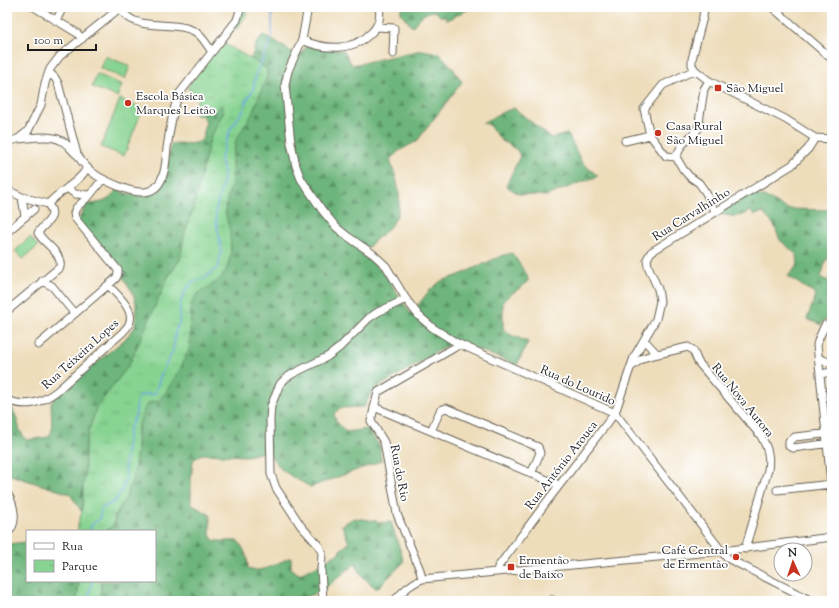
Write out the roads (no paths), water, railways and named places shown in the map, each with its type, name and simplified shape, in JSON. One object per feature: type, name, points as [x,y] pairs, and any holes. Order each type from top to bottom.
[{"type":"street","points":[[34,7],[77,33],[82,39]]},
{"type":"street","points":[[56,21],[64,7]]},
{"type":"street","points":[[49,72],[58,84],[77,154],[81,162],[102,180],[140,193],[149,191],[156,187],[164,175],[174,107],[179,94],[237,20],[241,7]]},
{"type":"street","name":"Rua do Lourido","points":[[308,7],[302,40],[288,71],[285,85],[291,143],[296,166],[301,179],[322,210],[336,227],[373,254],[386,266],[412,309],[426,323],[458,343],[615,413],[727,558],[812,601]]},
{"type":"street","points":[[302,40],[331,48],[352,45],[364,40],[377,27],[381,15],[379,7]]},
{"type":"street","points":[[704,7],[703,17],[692,58],[692,65],[695,70],[709,81],[786,119],[815,138],[832,139]]},
{"type":"street","points":[[772,7],[832,59]]},
{"type":"street","points":[[18,139],[28,131],[35,120],[41,105],[44,83],[49,72],[60,56],[120,8],[128,18],[143,23],[174,26],[194,31],[212,52]]},
{"type":"street","points":[[377,27],[394,28],[393,54]]},
{"type":"street","points":[[676,157],[666,156],[650,135],[644,109],[663,85],[695,70]]},
{"type":"street","points":[[676,157],[682,145],[698,129],[704,89],[709,81]]},
{"type":"street","points":[[625,141],[650,135]]},
{"type":"street","name":"Rua Carvalhinho","points":[[631,367],[634,357],[656,319],[660,301],[658,290],[648,266],[648,259],[651,252],[715,211],[792,165],[808,149],[815,138]]},
{"type":"street","points":[[7,142],[18,139],[58,139],[77,154]]},
{"type":"street","points":[[676,157],[689,176],[699,183],[715,211]]},
{"type":"street","points":[[48,204],[58,193],[78,180],[87,168]]},
{"type":"street","points":[[38,345],[117,278],[119,274],[118,270],[75,218],[74,213],[76,208],[90,195],[102,180]]},
{"type":"street","points":[[67,188],[75,194],[90,195]]},
{"type":"street","points":[[7,190],[22,197],[48,204]]},
{"type":"street","points":[[22,197],[25,217]]},
{"type":"street","points":[[7,311],[60,267],[61,261],[38,233],[50,219],[52,213],[48,204]]},
{"type":"street","points":[[7,232],[34,209]]},
{"type":"street","points":[[42,282],[52,286],[74,313]]},
{"type":"street","name":"Rua Teixeira Lopes","points":[[7,400],[14,403],[25,404],[37,403],[47,398],[123,332],[129,324],[131,318],[129,311],[108,285]]},
{"type":"street","points":[[324,601],[322,553],[319,546],[301,526],[276,488],[271,474],[271,406],[280,384],[286,378],[327,357],[339,348],[369,318],[378,312],[406,299]]},
{"type":"street","points":[[825,325],[819,338],[818,345],[820,374],[830,443],[832,493]]},
{"type":"street","points":[[644,340],[657,354]]},
{"type":"street","name":"Rua do Rio","points":[[422,579],[420,570],[397,514],[384,442],[371,422],[378,392],[452,349],[458,343]]},
{"type":"street","name":"Rua Nova Aurora","points":[[631,367],[643,358],[688,347],[693,350],[698,362],[761,436],[767,449],[769,460],[768,470],[745,549]]},
{"type":"street","points":[[819,358],[832,364]]},
{"type":"street","name":"Rua António Arouca","points":[[497,572],[498,567],[615,413],[631,367]]},
{"type":"street","points":[[820,374],[832,372]]},
{"type":"street","points":[[374,407],[559,485]]},
{"type":"street","points":[[431,431],[440,411],[446,408],[538,448],[540,453],[531,474]]},
{"type":"street","points":[[829,433],[795,437],[789,441],[789,446],[793,448],[830,443]]},
{"type":"street","points":[[777,490],[832,484]]},
{"type":"street","points":[[7,493],[13,505],[14,513],[12,528],[7,533]]},
{"type":"street","points":[[394,601],[404,589],[414,582],[422,579],[745,549],[832,537]]},
{"type":"waterway","points":[[90,530],[92,525],[100,519],[101,509],[112,503],[118,497],[123,488],[126,477],[125,464],[129,430],[136,414],[137,400],[140,396],[146,394],[153,395],[155,393],[162,372],[173,351],[176,329],[179,324],[180,303],[185,291],[192,282],[205,278],[218,267],[221,249],[216,221],[216,212],[224,180],[223,168],[220,161],[230,130],[244,109],[246,101],[253,90],[256,73],[269,46],[272,35],[272,7]]},
{"type":"waterway","points":[[88,601],[92,582]]},
{"type":"place","name":"São Miguel","points":[[718,88]]},
{"type":"place","name":"Escola Básica Marques Leitão","points":[[128,103]]},
{"type":"place","name":"Casa Rural São Miguel","points":[[658,133]]},
{"type":"place","name":"Café Central de Ermentão","points":[[736,557]]},
{"type":"place","name":"Ermentão de Baixo","points":[[511,567]]}]
